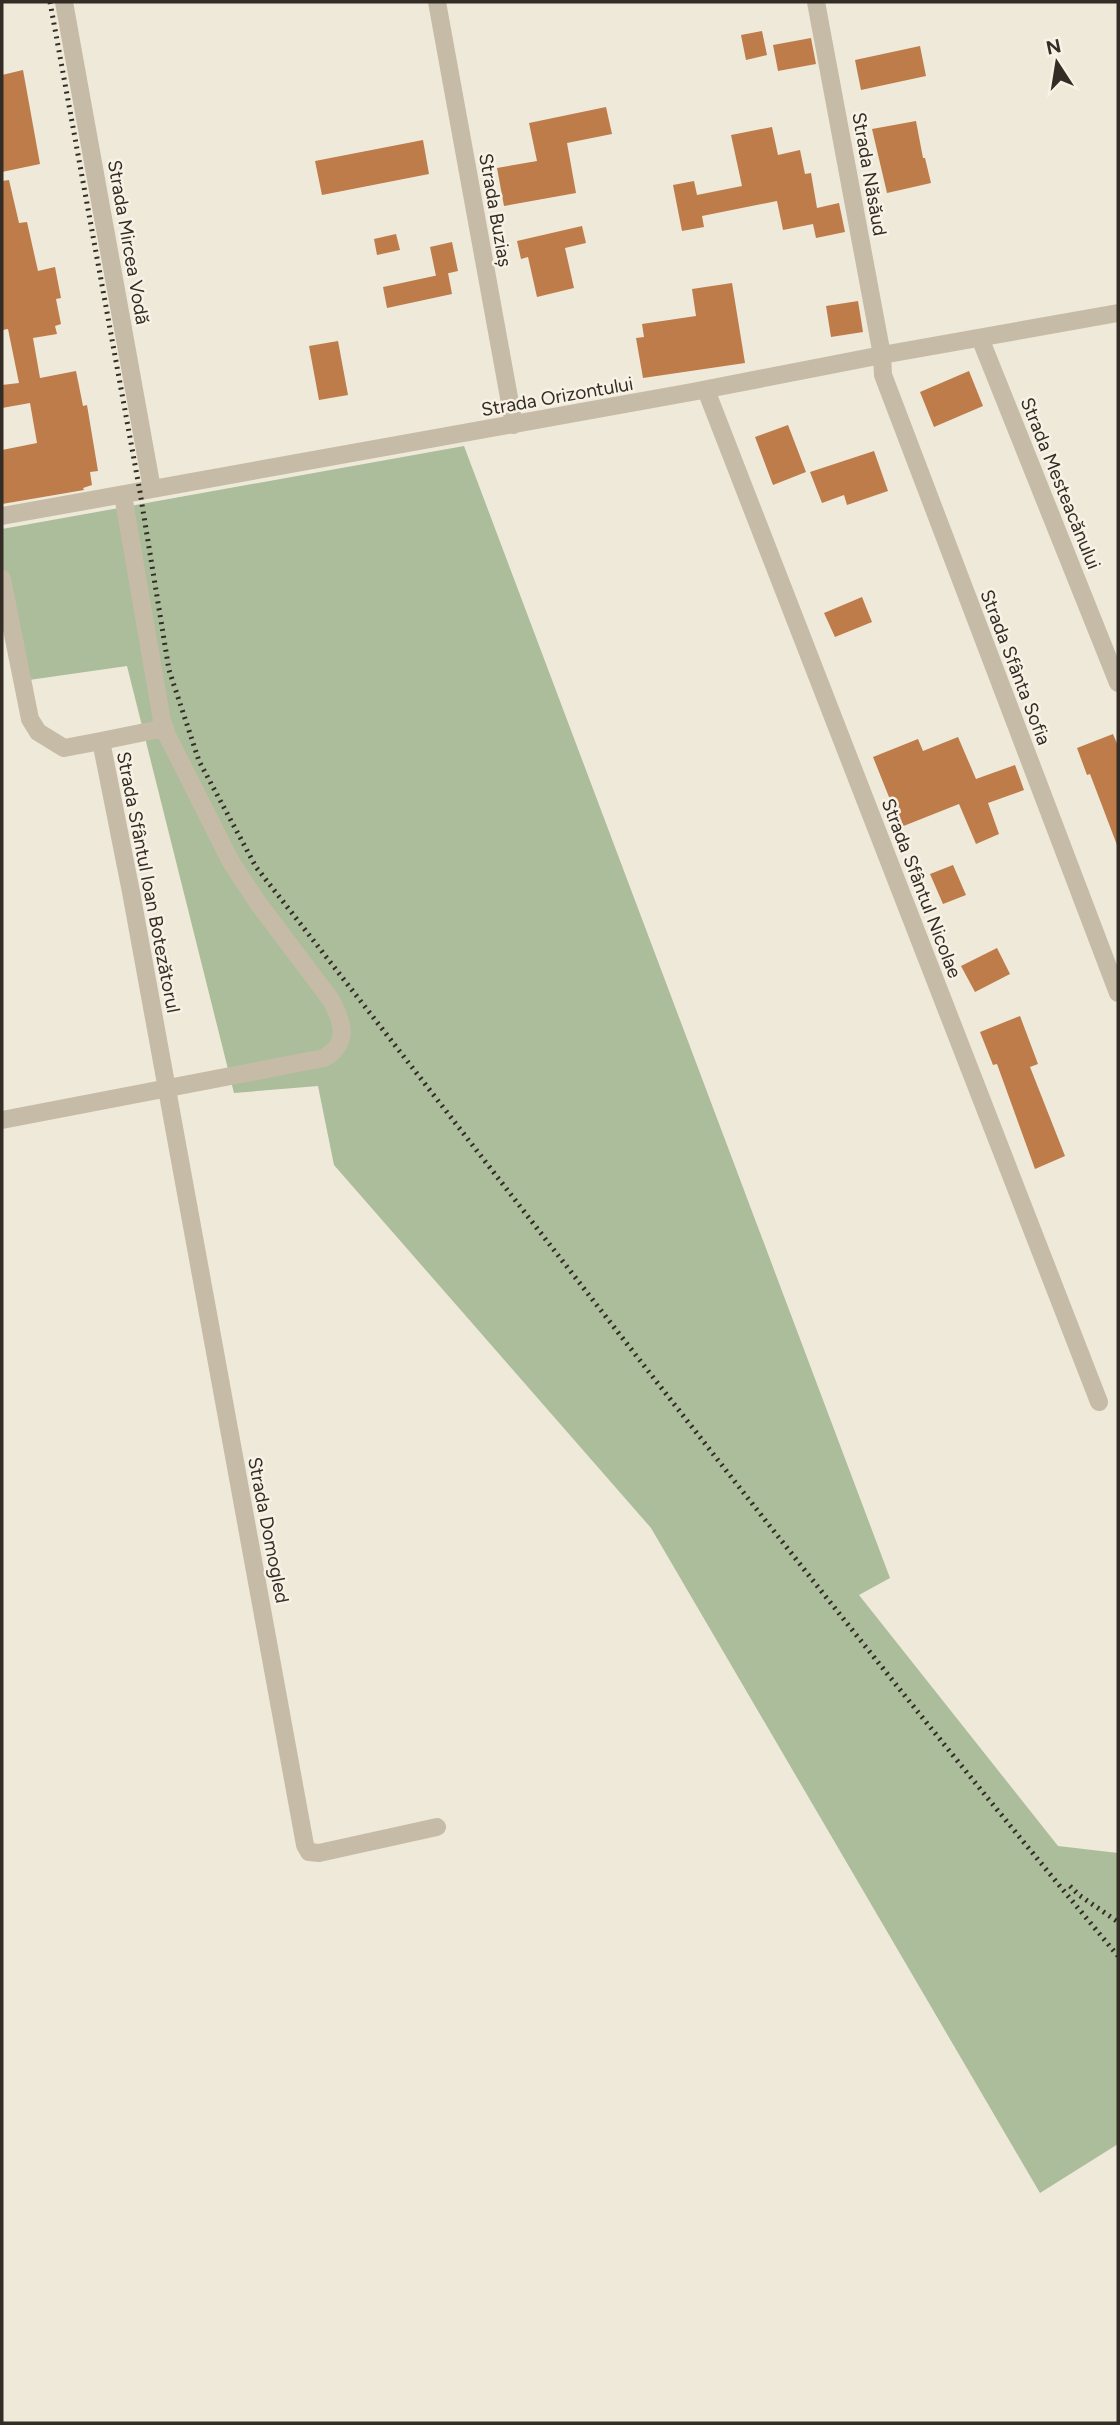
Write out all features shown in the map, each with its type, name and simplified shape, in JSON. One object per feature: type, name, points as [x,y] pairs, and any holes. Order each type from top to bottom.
[{"type":"street","name":"Strada Mircea Vodă","points":[[64,2],[152,489]]},
{"type":"street","name":"Strada Buziaș","points":[[437,2],[514,425]]},
{"type":"street","name":"Strada Năsăud","points":[[816,2],[882,355]]},
{"type":"street","name":"Strada Orizontului","points":[[2,516],[1118,313]]},
{"type":"street","name":"Strada Mesteacănului","points":[[980,338],[1118,683]]},
{"type":"street","name":"Strada Sfânta Sofia","points":[[882,355],[883,375],[1118,993]]},
{"type":"street","name":"Strada Sfântul Nicolae","points":[[706,390],[1099,1402]]},
{"type":"street","points":[[2,1120],[324,1058],[335,1052],[341,1039],[339,1015],[331,1000],[258,903],[231,862],[164,728],[122,495]]},
{"type":"street","name":"Strada Sfântul Ioan Botezătorul","points":[[2,579],[30,719],[38,732],[64,748],[101,741],[167,1088]]},
{"type":"street","points":[[101,741],[164,728]]},
{"type":"street","name":"Strada Domogled","points":[[167,1088],[305,1845],[309,1852],[319,1853],[437,1828]]},
{"type":"green space","points":[[464,446],[890,1578],[859,1595],[1058,1846],[1118,1853],[1118,2144],[1040,2193],[651,1528],[334,1165],[318,1086],[234,1093],[127,666],[22,681],[2,571],[2,529]]},
{"type":"building","points":[[762,31],[767,55],[746,60],[741,35]]},
{"type":"building","points":[[811,38],[816,64],[778,71],[773,45]]},
{"type":"building","points":[[920,46],[926,76],[861,90],[855,60]]},
{"type":"building","points":[[23,70],[40,164],[2,172],[2,75]]},
{"type":"building","points":[[606,107],[612,134],[567,143],[576,193],[504,206],[497,168],[537,161],[529,123]]},
{"type":"building","points":[[916,121],[931,183],[887,193],[872,129]]},
{"type":"building","points":[[772,127],[778,155],[800,150],[805,174],[811,173],[817,208],[839,203],[845,232],[816,238],[813,224],[783,230],[777,201],[702,216],[704,227],[682,231],[673,185],[694,181],[697,195],[742,186],[731,135]]},
{"type":"building","points":[[423,140],[429,174],[322,195],[315,161]]},
{"type":"building","points":[[9,180],[19,223],[27,222],[38,271],[55,267],[61,298],[56,299],[61,324],[55,326],[57,334],[33,338],[40,378],[76,371],[83,406],[87,405],[98,471],[90,472],[92,485],[83,488],[84,490],[2,504],[2,450],[37,443],[30,403],[2,408],[2,385],[19,383],[8,329],[2,330],[2,181]]},
{"type":"building","points":[[582,226],[586,243],[565,248],[574,288],[537,297],[528,257],[521,259],[517,241]]},
{"type":"building","points":[[396,234],[400,250],[377,255],[374,239]]},
{"type":"building","points":[[452,242],[458,271],[436,276],[430,247]]},
{"type":"building","points":[[448,273],[452,294],[387,308],[383,287]]},
{"type":"building","points":[[732,283],[745,363],[643,378],[636,338],[644,337],[642,324],[696,316],[692,289]]},
{"type":"building","points":[[858,301],[863,332],[831,337],[826,306]]},
{"type":"building","points":[[338,341],[348,395],[319,400],[309,346]]},
{"type":"building","points":[[969,371],[983,406],[934,427],[920,392]]},
{"type":"building","points":[[788,425],[806,472],[773,485],[755,437]]},
{"type":"building","points":[[874,451],[888,491],[847,505],[844,495],[822,503],[810,472]]},
{"type":"building","points":[[862,597],[872,622],[835,637],[824,613]]},
{"type":"building","points":[[1113,734],[1118,746],[1117,845],[1090,774],[1087,775],[1077,748]]},
{"type":"building","points":[[958,737],[976,779],[1015,765],[1024,790],[988,803],[999,834],[976,844],[959,804],[901,827],[873,757],[918,739],[923,751]]},
{"type":"building","points":[[953,865],[966,895],[943,904],[930,874]]},
{"type":"building","points":[[997,948],[1010,974],[975,992],[961,966]]},
{"type":"building","points":[[1020,1016],[1038,1064],[1030,1067],[1065,1156],[1035,1169],[997,1064],[993,1065],[980,1032]]},
{"type":"railway","points":[[50,2],[140,492],[169,670],[199,761],[256,867],[682,1415],[898,1687],[1118,1956]]},
{"type":"railway","points":[[1070,1886],[1118,1922]]}]
